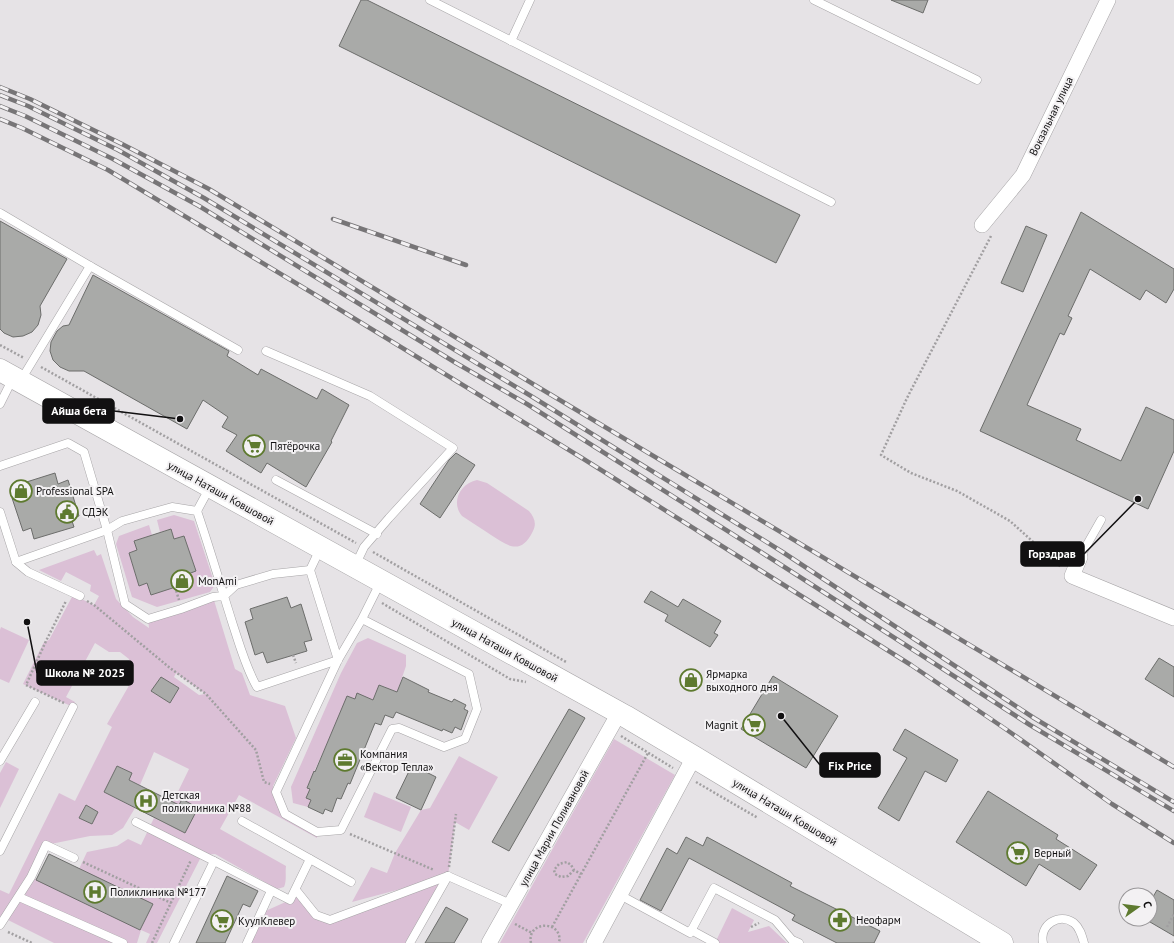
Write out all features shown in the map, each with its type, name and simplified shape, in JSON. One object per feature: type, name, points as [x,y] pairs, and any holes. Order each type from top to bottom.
[{"type":"street","name":"Вокзальная улица","points":[[988,228],[1023,175],[1108,0]]},
{"type":"street","name":"улица Наташи Ковшовой","points":[[11,376],[320,548],[359,557],[381,581],[619,713],[1002,943]]},
{"type":"street","points":[[1080,557],[1072,576],[1174,618]]},
{"type":"street","name":"улица Марии Поливановой","points":[[489,943],[619,713]]},
{"type":"street","points":[[594,943],[694,757]]},
{"type":"lane","points":[[430,0],[831,202]]},
{"type":"lane","points":[[511,41],[530,0]]},
{"type":"lane","points":[[814,0],[977,80]]},
{"type":"lane","points":[[0,213],[238,350]]},
{"type":"lane","points":[[0,404],[11,376],[31,362],[90,266]]},
{"type":"lane","points":[[266,350],[370,396],[454,448],[389,518],[359,557]]},
{"type":"lane","points":[[0,466],[68,443],[84,452],[107,530],[125,604],[148,619],[213,597],[224,596],[236,585],[273,574],[310,570]]},
{"type":"lane","points":[[276,480],[376,534]]},
{"type":"lane","points":[[211,487],[197,511],[249,672],[257,687],[338,660]]},
{"type":"lane","points":[[16,562],[107,530],[122,521],[172,507],[197,511]]},
{"type":"lane","points":[[0,512],[16,562],[28,572],[80,596]]},
{"type":"lane","points":[[1080,557],[1101,520]]},
{"type":"lane","points":[[320,548],[310,570],[338,660]]},
{"type":"lane","points":[[362,618],[470,674],[477,709],[465,739],[444,747],[399,728],[392,729],[341,830],[318,832],[285,814],[276,792],[338,660],[381,581]]},
{"type":"lane","points":[[0,761],[35,702]]},
{"type":"lane","points":[[0,851],[73,707]]},
{"type":"lane","points":[[242,821],[351,882]]},
{"type":"lane","points":[[136,822],[214,860],[290,900],[310,859]]},
{"type":"lane","points":[[3,928],[31,877],[46,845],[74,858]]},
{"type":"lane","points":[[174,943],[214,860]]},
{"type":"lane","points":[[410,943],[448,876]]},
{"type":"lane","points":[[296,890],[316,915],[330,920],[448,876],[511,904]]},
{"type":"lane","points":[[620,895],[690,933],[714,888],[775,920],[792,940],[799,943]]},
{"type":"lane","points":[[247,943],[271,891]]},
{"type":"lane","points":[[19,897],[123,943]]},
{"type":"lane","points":[[1043,943],[1042,933],[1045,928],[1052,921],[1065,919],[1075,924],[1079,929],[1084,943]]},
{"type":"lane","points":[[691,930],[715,943]]},
{"type":"path","points":[[988,228],[881,455],[911,473],[957,491],[1010,522],[1072,576]]},
{"type":"path","points":[[0,345],[359,557],[566,662]]},
{"type":"path","points":[[70,591],[26,685],[73,707]]},
{"type":"path","points":[[80,596],[94,605],[170,668],[206,694],[256,750],[264,782],[277,789]]},
{"type":"path","points":[[552,927],[648,753]]},
{"type":"path","points":[[341,830],[448,876],[456,814]]},
{"type":"path","points":[[152,943],[195,851]]},
{"type":"path","points":[[74,858],[170,903]]},
{"type":"path","points":[[574,870],[568,876],[561,877],[555,874],[554,870],[560,864],[567,862],[574,870],[581,874]]},
{"type":"path","points":[[1167,926],[1174,914]]},
{"type":"path","points":[[510,922],[532,934]]},
{"type":"path","points":[[531,943],[532,934],[537,927],[545,925],[552,927],[558,932],[560,940],[559,943]]},
{"type":"path","points":[[3,928],[32,943]]},
{"type":"shaded area","points":[[477,480],[487,483],[531,513],[534,518],[535,525],[533,531],[524,544],[514,546],[503,543],[462,516],[457,505],[459,494],[466,485]]},
{"type":"shaded area","points":[[174,515],[194,521],[215,585],[210,592],[157,607],[132,597],[116,544],[119,536],[149,525],[152,535],[134,541],[137,550],[129,553],[139,586],[147,583],[151,595],[190,582],[188,574],[196,571],[184,536],[174,539],[171,529],[160,532],[157,520]]},
{"type":"shaded area","points":[[94,550],[97,556],[101,554],[116,599],[133,617],[149,628],[148,619],[213,597],[235,669],[242,673],[250,695],[285,706],[296,738],[273,786],[285,814],[317,832],[317,838],[239,795],[220,829],[286,866],[284,887],[277,889],[215,854],[202,855],[157,943],[146,943],[150,934],[141,930],[137,943],[54,943],[0,916],[0,890],[9,894],[59,793],[75,801],[112,727],[107,724],[131,682],[129,659],[120,652],[109,652],[95,643],[66,697],[75,702],[73,707],[23,684],[44,642],[49,640],[73,595],[94,605],[99,596],[90,591],[91,585],[66,572],[61,581],[39,570]],"holes":[[[176,673],[206,694],[199,695],[174,677]],[[161,677],[179,688],[170,703],[152,692]],[[154,752],[189,769],[173,802],[179,805],[182,800],[198,808],[185,833],[154,818],[141,845],[128,839],[117,846],[87,852],[79,869],[153,904],[140,930],[31,877],[46,845],[90,836],[112,835],[123,828],[135,808],[104,792],[117,766],[132,773],[129,780],[140,785]],[[86,806],[98,812],[92,824],[79,818]]]},
{"type":"shaded area","points":[[1,627],[29,640],[9,683],[0,679]]},
{"type":"shaded area","points":[[368,638],[406,655],[406,666],[397,692],[380,685],[373,700],[357,694],[331,735],[307,787],[310,789],[306,798],[311,800],[308,807],[293,803],[291,787],[341,673],[357,643]]},
{"type":"shaded area","points":[[614,739],[675,775],[583,943],[500,943]]},
{"type":"shaded area","points":[[459,756],[498,777],[469,830],[455,822],[448,876],[410,943],[247,943],[261,913],[290,900],[296,890],[316,915],[330,920],[442,878],[352,902],[371,867],[387,873],[395,853],[421,810],[430,808]]},
{"type":"shaded area","points":[[6,762],[19,769],[0,808],[0,773]]},
{"type":"shaded area","points":[[374,792],[411,807],[401,832],[364,817]]},
{"type":"shaded area","points":[[732,908],[754,920],[748,932],[769,926],[787,943],[715,943]]},
{"type":"building","points":[[361,0],[367,0],[800,215],[776,263],[339,46]]},
{"type":"building","points":[[891,0],[928,0],[923,13]]},
{"type":"building","points":[[1081,212],[1174,269],[1174,289],[1166,303],[1146,290],[1140,300],[1090,269],[1068,316],[1072,318],[1064,335],[1060,333],[1027,405],[1081,429],[1076,440],[1121,461],[1146,407],[1174,420],[1174,451],[1148,509],[980,431]]},
{"type":"building","points":[[0,221],[67,259],[40,306],[41,315],[38,325],[32,332],[23,336],[13,337],[4,333],[0,329]]},
{"type":"building","points":[[1026,226],[1047,235],[1023,292],[1001,283]]},
{"type":"building","points":[[93,275],[229,351],[227,356],[258,375],[261,369],[317,399],[322,389],[349,405],[331,441],[332,442],[306,487],[267,463],[261,473],[226,451],[237,435],[222,427],[228,417],[203,400],[187,429],[84,371],[69,371],[60,367],[53,360],[50,351],[51,342],[57,331],[63,326],[69,325]]},
{"type":"building","points":[[456,453],[475,465],[440,518],[420,504],[449,460]]},
{"type":"building","points":[[55,473],[58,484],[68,480],[79,516],[71,518],[74,527],[34,539],[31,528],[23,531],[12,498],[20,495],[17,485]]},
{"type":"building","points":[[171,529],[174,539],[184,536],[196,571],[188,574],[191,582],[151,595],[147,583],[139,586],[129,553],[137,550],[134,541]]},
{"type":"building","points":[[651,591],[678,607],[683,599],[721,621],[714,633],[718,635],[710,647],[665,621],[668,615],[644,602]]},
{"type":"building","points":[[287,597],[291,608],[301,604],[312,640],[304,642],[307,651],[267,663],[263,652],[255,655],[245,622],[253,619],[250,609]]},
{"type":"building","points":[[1159,658],[1174,667],[1174,697],[1145,679]]},
{"type":"building","points":[[773,676],[838,716],[806,768],[741,729]]},
{"type":"building","points":[[161,677],[179,688],[170,703],[151,691]]},
{"type":"building","points":[[403,677],[429,690],[428,692],[452,702],[454,699],[466,705],[464,709],[468,711],[461,730],[455,727],[452,733],[443,729],[442,731],[396,712],[393,718],[385,715],[381,725],[375,723],[350,784],[348,783],[341,799],[337,798],[332,812],[325,809],[323,814],[308,807],[311,800],[306,798],[310,789],[307,788],[347,696],[355,699],[357,693],[373,700],[379,685],[397,692]]},
{"type":"building","points":[[569,709],[585,718],[509,851],[492,842]]},
{"type":"building","points":[[905,729],[958,760],[946,782],[925,771],[899,821],[878,808],[907,758],[893,750]]},
{"type":"building","points":[[412,765],[436,777],[421,810],[396,798]]},
{"type":"building","name":"Детская поликлиника №88","points":[[117,766],[132,773],[129,780],[179,805],[182,799],[198,808],[185,833],[104,792]]},
{"type":"building","points":[[988,791],[1058,835],[1056,839],[1097,865],[1080,890],[1039,864],[1026,886],[956,842]]},
{"type":"building","points":[[86,805],[98,812],[92,824],[79,818]]},
{"type":"building","points":[[686,837],[703,846],[707,837],[792,883],[790,886],[880,931],[874,943],[837,943],[792,920],[795,915],[689,858],[661,911],[640,900],[667,848],[677,854]]},
{"type":"building","name":"Поликлиника №177","points":[[49,854],[153,904],[140,930],[36,880]]},
{"type":"building","points":[[227,876],[258,891],[250,907],[243,904],[225,943],[196,943]]},
{"type":"building","points":[[1158,891],[1174,900],[1174,936],[1158,927]]},
{"type":"building","points":[[446,907],[468,919],[454,943],[425,943]]},
{"type":"railway","points":[[0,87],[30,99],[209,189],[1174,767]]},
{"type":"railway","points":[[0,95],[28,106],[118,150],[204,198],[531,396],[781,551],[1034,718],[1174,802]]},
{"type":"railway","points":[[0,106],[25,116],[113,159],[199,206],[456,363],[527,404],[1030,725],[1174,811]]},
{"type":"railway","points":[[0,119],[22,128],[108,170],[582,458],[911,665],[1112,804],[1174,843]]},
{"type":"railway","points":[[333,219],[466,265]]},
{"type":"place","name":"Айша бета","points":[[180,419]]},
{"type":"place","name":"Пятёрочка","points":[[254,446]]},
{"type":"place","name":"Professional SPA","points":[[21,491]]},
{"type":"place","name":"Горздрав","points":[[1138,499]]},
{"type":"place","name":"СДЭК","points":[[67,512]]},
{"type":"place","name":"MonAmi","points":[[182,581]]},
{"type":"place","name":"Школа № 2025","points":[[27,622]]},
{"type":"place","name":"Ярмарка выходного дня","points":[[691,680]]},
{"type":"place","name":"Fix Price","points":[[781,716]]},
{"type":"place","name":"Magnit","points":[[754,725]]},
{"type":"place","name":"Компания «Вектор Тепла»","points":[[345,760]]},
{"type":"place","name":"Детская поликлиника №88","points":[[146,801]]},
{"type":"place","name":"Верный","points":[[1018,853]]},
{"type":"place","name":"Поликлиника №177","points":[[95,892]]},
{"type":"place","name":"Неофарм","points":[[840,920]]},
{"type":"place","name":"КуулКлевер","points":[[222,921]]}]
